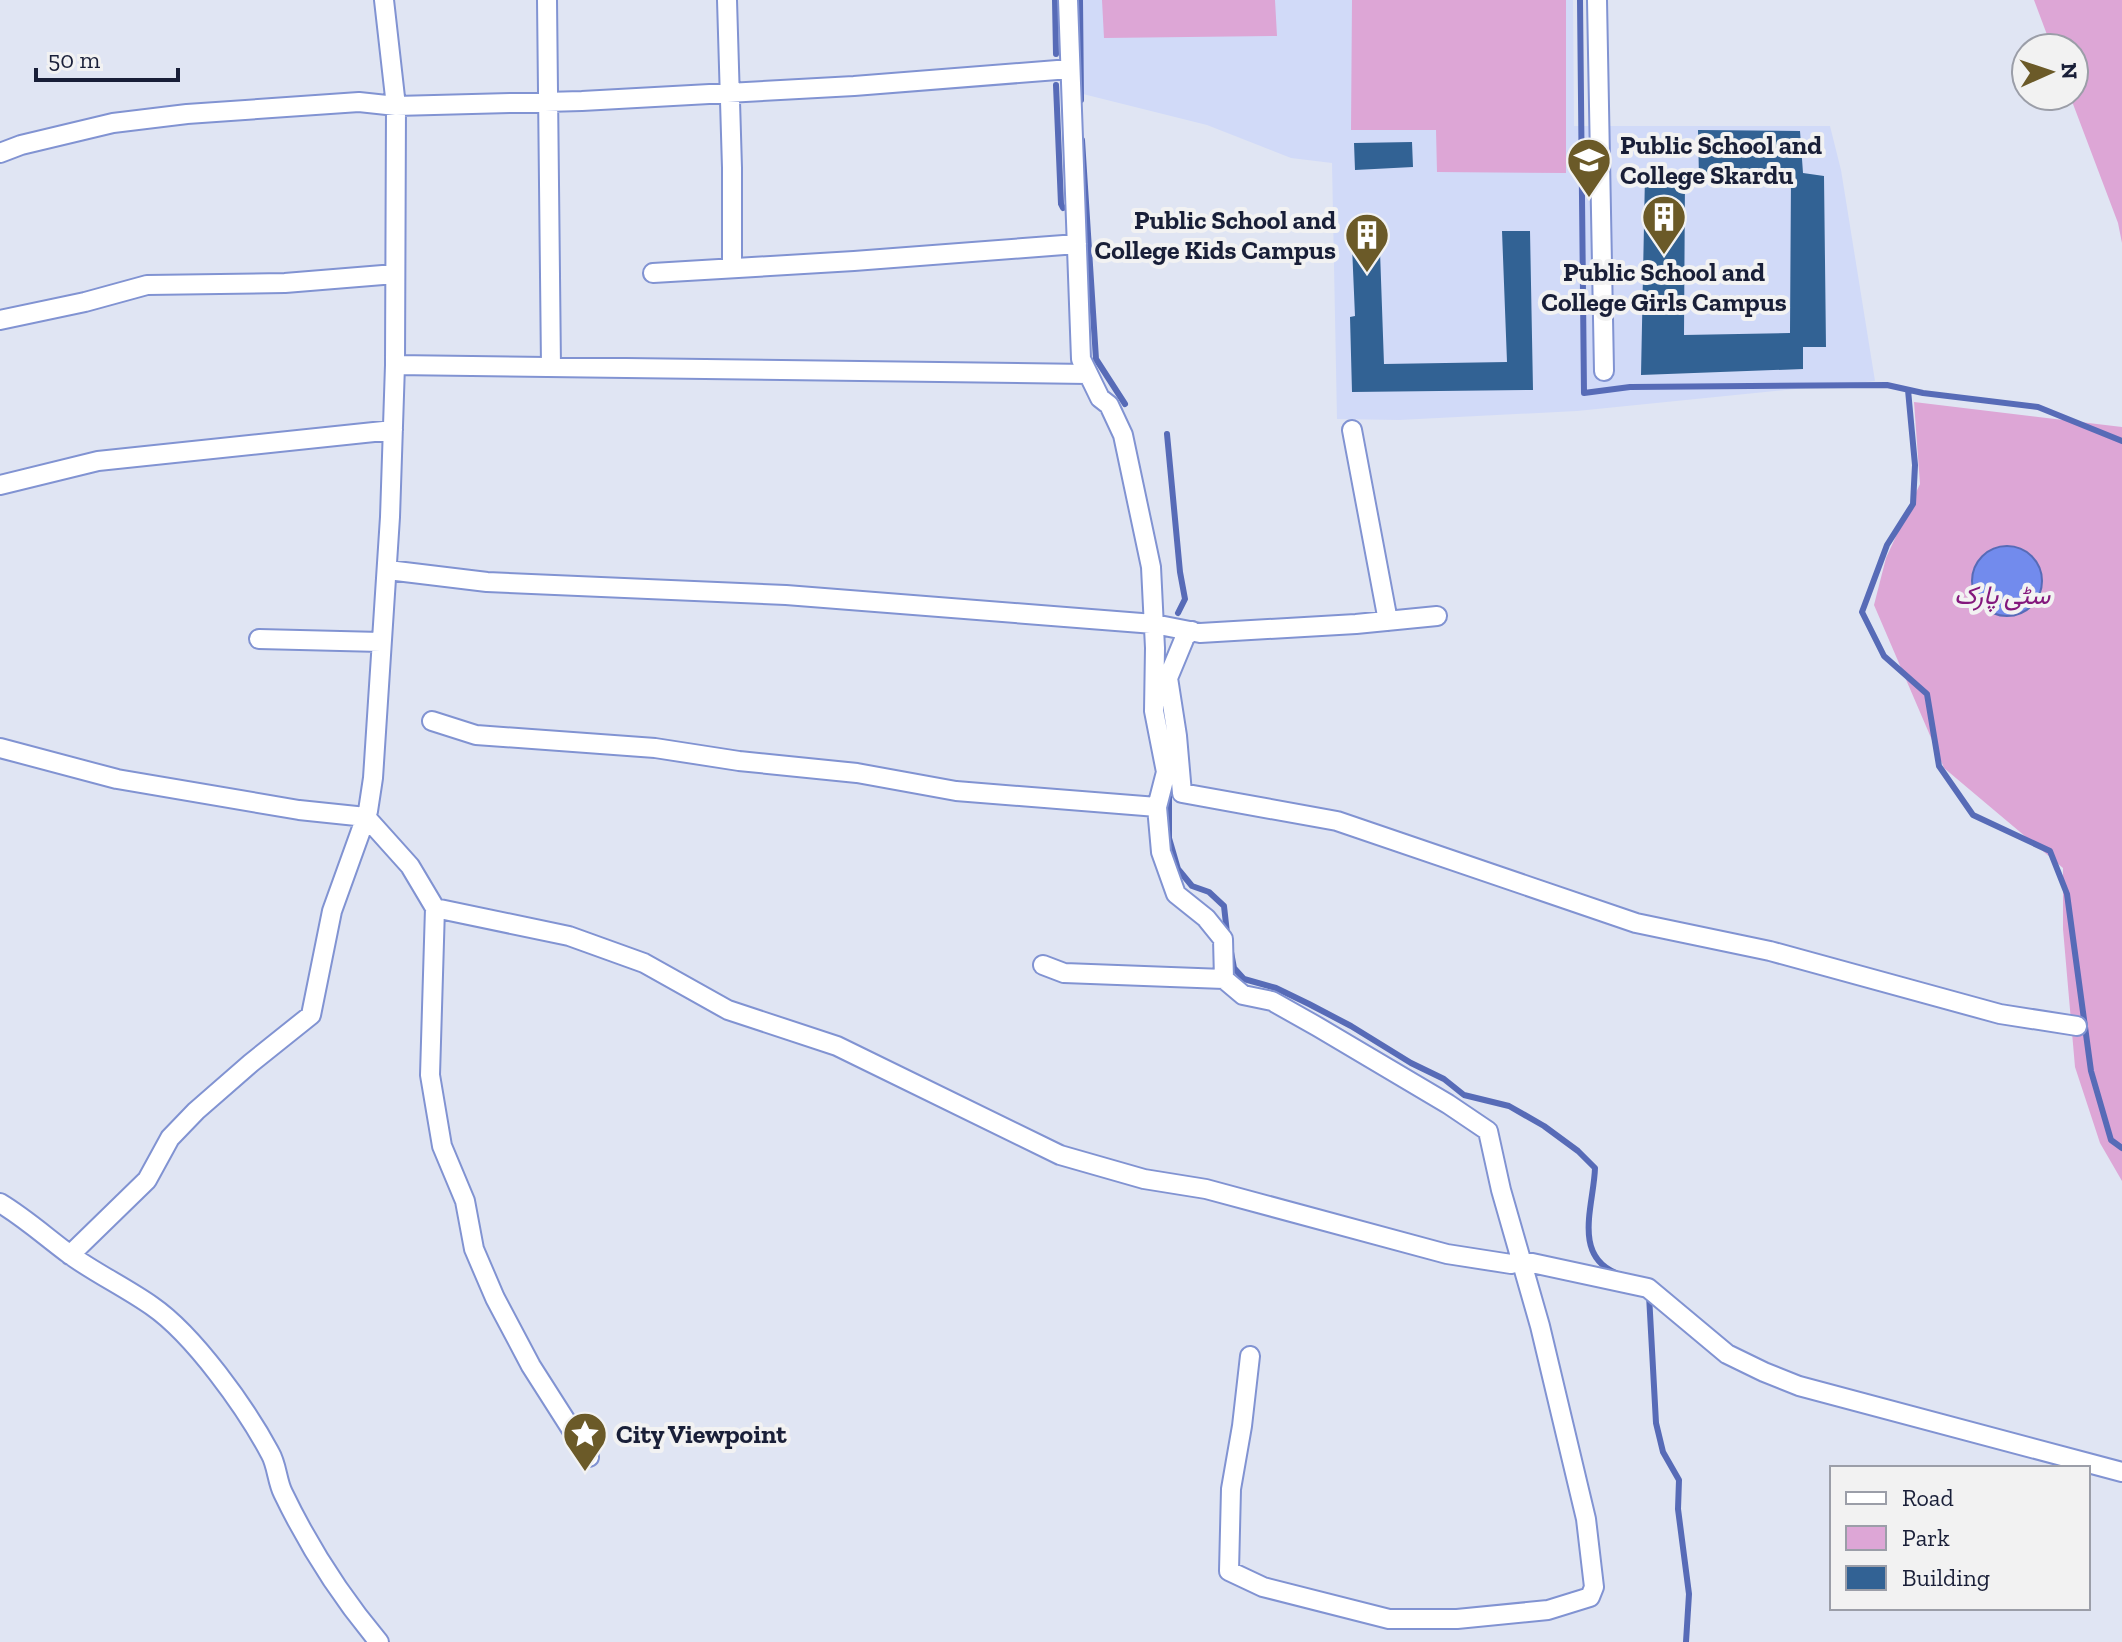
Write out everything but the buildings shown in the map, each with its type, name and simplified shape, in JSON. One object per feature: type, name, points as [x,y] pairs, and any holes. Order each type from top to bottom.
[{"type":"street","points":[[70,1255],[147,1180],[170,1138],[196,1111],[311,1015],[332,911],[366,817],[373,778],[388,570],[395,365],[396,106],[384,0]]},
{"type":"street","points":[[547,0],[551,367]]},
{"type":"street","points":[[727,0],[732,268]]},
{"type":"street","points":[[1068,0],[1081,359],[1123,435],[1151,567],[1154,711],[1166,772],[1157,807],[1161,852],[1176,894],[1206,918],[1223,939],[1224,979]]},
{"type":"street","points":[[1597,0],[1604,371]]},
{"type":"street","points":[[0,153],[21,145],[128,121],[359,102],[396,106],[550,102],[1070,69]]},
{"type":"street","points":[[653,273],[1077,244]]},
{"type":"street","points":[[0,320],[147,285],[285,283],[395,274]]},
{"type":"street","points":[[395,365],[1088,374]]},
{"type":"street","points":[[0,485],[98,461],[393,430]]},
{"type":"street","points":[[1352,430],[1388,621]]},
{"type":"street","points":[[388,570],[487,582],[786,595],[1154,624],[1192,631],[1437,616]]},
{"type":"street","points":[[1192,631],[1185,637],[1168,678],[1182,793],[1337,821],[1636,923],[1770,951],[2000,1014],[2077,1026]]},
{"type":"street","points":[[259,639],[381,642]]},
{"type":"street","points":[[432,721],[476,735],[655,748],[739,761],[857,773],[956,791],[1157,807]]},
{"type":"street","points":[[0,748],[117,779],[284,807],[366,817],[410,866],[435,908],[430,1075],[442,1146],[465,1201],[474,1249],[495,1298],[531,1366],[589,1457]]},
{"type":"street","points":[[435,908],[569,936],[644,963],[728,1010],[837,1046],[1060,1155],[1144,1179],[1206,1189],[1447,1254],[1511,1264],[1523,1261],[1648,1288],[1727,1354],[1799,1386],[2122,1472]]},
{"type":"street","points":[[1043,965],[1064,973],[1224,979],[1243,995],[1272,1001],[1318,1027],[1488,1131],[1586,1519],[1594,1587],[1590,1597],[1548,1610],[1457,1619],[1389,1619],[1263,1587],[1229,1571],[1231,1489],[1250,1356]]},
{"type":"street","points":[[0,1203],[21,1215],[70,1255],[155,1308],[196,1348],[272,1455],[282,1491],[318,1557],[347,1604],[379,1642]]},
{"type":"shaded area","name":"Public School and College Skardu","points":[[1082,0],[1573,0],[1574,126],[1830,126],[1841,170],[1875,381],[1577,411],[1399,420],[1337,419],[1332,163],[1291,158],[1207,125],[1083,94]]},
{"type":"green space","points":[[1102,0],[1275,0],[1277,36],[1104,38]]},
{"type":"green space","points":[[1352,0],[1566,0],[1566,173],[1437,172],[1436,130],[1351,130]]},
{"type":"green space","points":[[2034,0],[2122,0],[2122,243],[2118,223],[2076,112],[2090,112],[2090,32],[2046,32]]},
{"type":"green space","name":"سٹی پارک","points":[[1914,402],[2122,427],[2122,1181],[2100,1143],[2075,1067],[2063,929],[2063,868],[1944,768],[1874,605],[1886,558],[1920,484]]},
{"type":"water","points":[[2000,546],[2014,546],[2027,551],[2037,561],[2042,581],[2037,601],[2027,611],[2014,616],[2000,616],[1987,611],[1977,601],[1972,588],[1972,574],[1977,561],[1987,551]]},
{"type":"waterway","points":[[1055,0],[1056,54]]},
{"type":"waterway","points":[[1080,0],[1081,100]]},
{"type":"waterway","points":[[1580,0],[1584,393],[1630,387],[1887,385],[1923,393],[2038,407],[2122,441]]},
{"type":"waterway","points":[[1056,85],[1063,208]]},
{"type":"waterway","points":[[1082,140],[1096,359],[1125,404]]},
{"type":"waterway","points":[[1908,390],[1915,465],[1913,504],[1887,545],[1862,612],[1884,656],[1927,694],[1939,766],[1973,815],[2050,851],[2067,894],[2091,1071],[2111,1140],[2122,1148]]},
{"type":"waterway","points":[[1167,434],[1185,599],[1178,613]]},
{"type":"waterway","points":[[1169,794],[1169,838],[1178,869],[1192,886],[1209,892],[1224,906],[1227,933]]},
{"type":"waterway","points":[[1231,952],[1234,968],[1244,979],[1276,988],[1351,1026],[1411,1063],[1444,1079],[1464,1095],[1509,1106],[1578,1151],[1595,1168],[1589,1227],[1594,1254],[1602,1265],[1616,1273]]},
{"type":"waterway","points":[[1649,1295],[1656,1423],[1663,1452],[1679,1480],[1678,1509],[1689,1594],[1686,1642]]},
{"type":"place","name":"Public School and College Skardu","points":[[1589,199]]},
{"type":"place","name":"Public School and College Girls Campus","points":[[1664,256]]},
{"type":"place","name":"Public School and College Kids Campus","points":[[1367,274]]},
{"type":"place","name":"City Viewpoint","points":[[585,1473]]}]
